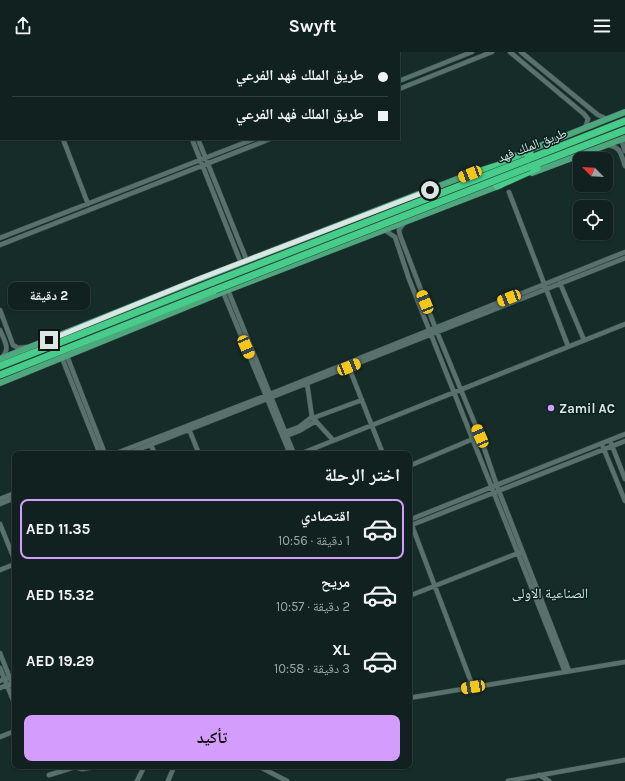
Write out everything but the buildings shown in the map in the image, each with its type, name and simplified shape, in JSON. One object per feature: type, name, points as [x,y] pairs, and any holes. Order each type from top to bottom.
[{"type":"highway","name":"طريق الملك فهد","points":[[0,375],[215,290],[527,163],[562,146],[625,121]]},
{"type":"highway","name":"طريق الملك فهد","points":[[0,366],[213,282],[527,163],[581,148],[625,130]]},
{"type":"highway","points":[[470,174],[562,146]]},
{"type":"highway","points":[[498,186],[581,148]]},
{"type":"main road","points":[[0,359],[625,112]]},
{"type":"main road","points":[[0,383],[225,291],[383,229],[404,223],[625,138]]},
{"type":"main road","points":[[303,261],[348,239],[352,231],[350,226],[346,226],[309,237]]},
{"type":"street","points":[[400,81],[472,52]]},
{"type":"street","points":[[400,89],[492,52]]},
{"type":"street","points":[[510,52],[584,114],[588,119],[585,128]]},
{"type":"street","points":[[521,52],[598,115],[607,119]]},
{"type":"street","points":[[625,138],[622,142],[625,150]]},
{"type":"street","points":[[63,140],[88,204]]},
{"type":"street","points":[[192,140],[244,262]]},
{"type":"street","points":[[198,140],[244,262]]},
{"type":"street","points":[[0,238],[251,140]]},
{"type":"street","points":[[0,245],[267,140]]},
{"type":"street","points":[[608,145],[616,146],[619,149],[625,166]]},
{"type":"street","points":[[509,192],[568,346]]},
{"type":"street","points":[[404,223],[399,230],[400,235],[447,357],[480,436],[494,486]]},
{"type":"street","points":[[383,229],[395,237],[409,279],[473,438],[497,492],[567,671]]},
{"type":"street","points":[[135,451],[189,428],[546,286],[625,252]]},
{"type":"street","points":[[546,286],[560,283],[625,258]]},
{"type":"street","points":[[409,279],[415,276]]},
{"type":"street","points":[[560,283],[584,340]]},
{"type":"street","points":[[225,291],[293,451]]},
{"type":"street","points":[[0,310],[15,347],[35,346]]},
{"type":"street","points":[[307,451],[454,391],[625,324]]},
{"type":"street","points":[[0,330],[8,349],[0,359]]},
{"type":"street","points":[[65,357],[99,451]]},
{"type":"street","points":[[441,359],[447,357]]},
{"type":"street","points":[[269,396],[308,384],[348,365]]},
{"type":"street","points":[[348,365],[382,451]]},
{"type":"street","points":[[308,384],[314,419],[333,440]]},
{"type":"street","points":[[269,396],[289,451]]},
{"type":"street","points":[[286,434],[299,431],[314,419],[362,400]]},
{"type":"street","points":[[83,405],[104,451]]},
{"type":"street","points":[[123,451],[189,428]]},
{"type":"street","points":[[189,428],[198,451]]},
{"type":"street","points":[[412,518],[625,434]]},
{"type":"street","points":[[412,465],[480,436]]},
{"type":"street","points":[[610,440],[625,479]]},
{"type":"street","points":[[412,525],[625,441]]},
{"type":"street","points":[[602,443],[625,501]]},
{"type":"street","points":[[151,445],[154,451]]},
{"type":"street","points":[[0,499],[12,494]]},
{"type":"street","points":[[0,504],[12,499]]},
{"type":"street","points":[[0,524],[12,554]]},
{"type":"street","points":[[412,531],[435,586],[473,687]]},
{"type":"street","points":[[412,595],[520,552]]},
{"type":"street","points":[[0,570],[12,564]]},
{"type":"street","points":[[0,653],[5,679]]},
{"type":"street","points":[[412,697],[625,662]]},
{"type":"street","points":[[0,668],[5,679],[11,683]]},
{"type":"street","points":[[0,688],[11,683]]},
{"type":"street","points":[[0,738],[12,732]]},
{"type":"street","points":[[508,781],[625,760]]},
{"type":"street","points":[[49,775],[68,769]]},
{"type":"street","points":[[137,781],[142,769]]},
{"type":"street","points":[[168,781],[173,769]]},
{"type":"street","points":[[264,769],[287,781]]},
{"type":"street","points":[[539,775],[549,781]]},
{"type":"place","name":"Zamil AC","points":[[551,408]]},
{"type":"district","name":"الصناعية الاولى","points":[[550,593]]},
{"type":"route","points":[[49,340],[196,280],[430,190]]}]
